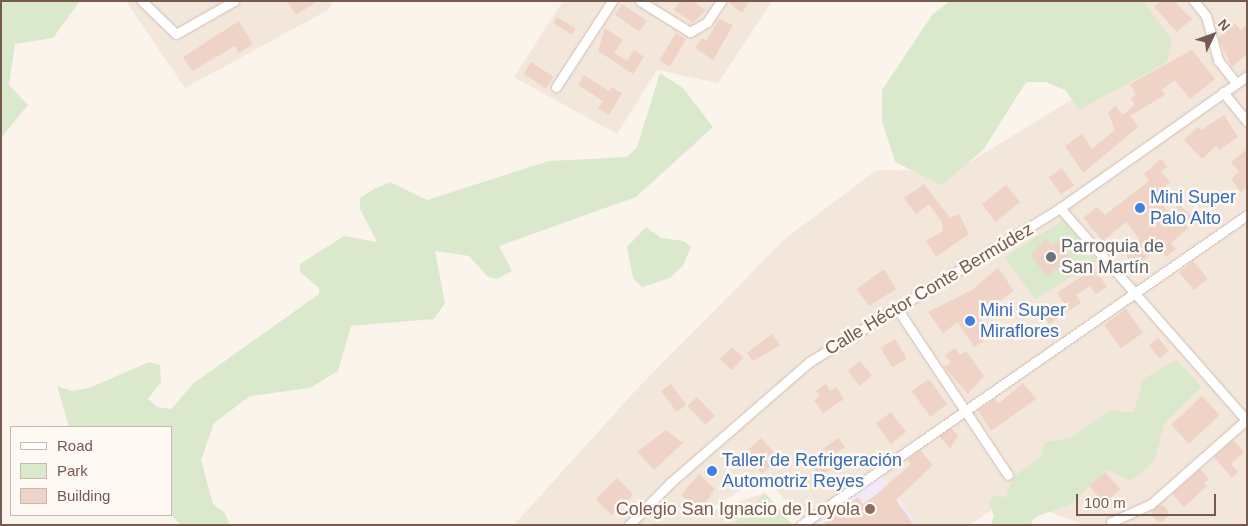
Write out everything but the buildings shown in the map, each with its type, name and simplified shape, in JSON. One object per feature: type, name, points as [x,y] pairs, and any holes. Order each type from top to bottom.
[{"type":"street","points":[[142,1],[176,34],[234,1]]},
{"type":"street","points":[[556,87],[612,1]]},
{"type":"street","points":[[640,1],[690,32],[707,22],[721,1]]},
{"type":"street","points":[[1194,1],[1206,16],[1218,60],[1236,83]]},
{"type":"street","name":"Calle Héctor Conte Bermúdez","points":[[629,525],[670,483],[809,362],[898,310],[1060,208],[1247,76]]},
{"type":"street","points":[[1223,92],[1247,122]]},
{"type":"street","points":[[1060,208],[1135,296],[1246,420],[1151,504],[1111,522]]},
{"type":"street","points":[[801,525],[963,408],[1135,296],[1247,215]]},
{"type":"street","points":[[898,310],[1008,475]]},
{"type":"shaded area","points":[[126,1],[334,1],[328,10],[185,88]]},
{"type":"shaded area","points":[[563,1],[772,1],[718,83],[657,70],[617,134],[514,77]]},
{"type":"shaded area","points":[[1095,1],[1247,1],[1247,525],[1086,525],[1010,498],[969,525],[918,525],[880,474],[814,525],[808,525],[763,476],[702,514],[765,493],[793,525],[514,525],[636,390],[786,238],[877,170],[955,171],[1130,64]]},
{"type":"shaded area","name":"Colegio San Ignacio de Loyola","points":[[880,474],[918,525],[814,525],[848,497]]},
{"type":"green space","points":[[1,1],[80,1],[53,38],[15,44],[9,85],[28,105],[1,138]]},
{"type":"green space","points":[[950,1],[1143,1],[1172,40],[1167,62],[1079,110],[1065,90],[1046,82],[1026,82],[983,150],[942,185],[895,162],[882,121],[882,90],[932,15]]},
{"type":"green space","points":[[660,73],[683,88],[713,127],[636,197],[499,246],[512,271],[497,279],[488,277],[469,256],[435,251],[445,303],[434,319],[351,326],[338,371],[310,388],[250,396],[214,423],[201,460],[213,504],[224,512],[230,525],[181,525],[172,516],[172,426],[69,426],[57,386],[72,391],[89,388],[149,362],[160,365],[161,382],[148,399],[157,407],[171,409],[194,383],[319,294],[319,288],[300,272],[300,264],[344,236],[377,242],[360,209],[360,198],[374,189],[390,182],[427,200],[549,161],[627,157],[637,147]]},
{"type":"green space","points":[[1063,220],[1097,261],[1035,299],[1005,257]]},
{"type":"green space","points":[[646,227],[661,238],[684,241],[691,247],[683,266],[670,278],[642,287],[633,278],[627,247]]},
{"type":"green space","points":[[1177,360],[1201,387],[1164,424],[1154,461],[1138,476],[1129,480],[1106,470],[1070,505],[1040,515],[1031,521],[1033,525],[991,525],[994,515],[989,504],[993,496],[1006,497],[1013,478],[1041,456],[1044,443],[1070,438],[1110,411],[1134,412],[1143,379]]},
{"type":"green space","points":[[765,493],[793,525],[733,525]]},
{"type":"place","name":"Mini Super Palo Alto","points":[[1140,208]]},
{"type":"place","name":"Parroquia de San Martín","points":[[1051,257]]},
{"type":"place","name":"Mini Super Miraflores","points":[[970,321]]},
{"type":"place","name":"Taller de Refrigeración Automotriz Reyes","points":[[712,471]]},
{"type":"place","name":"Colegio San Ignacio de Loyola","points":[[870,509]]}]
